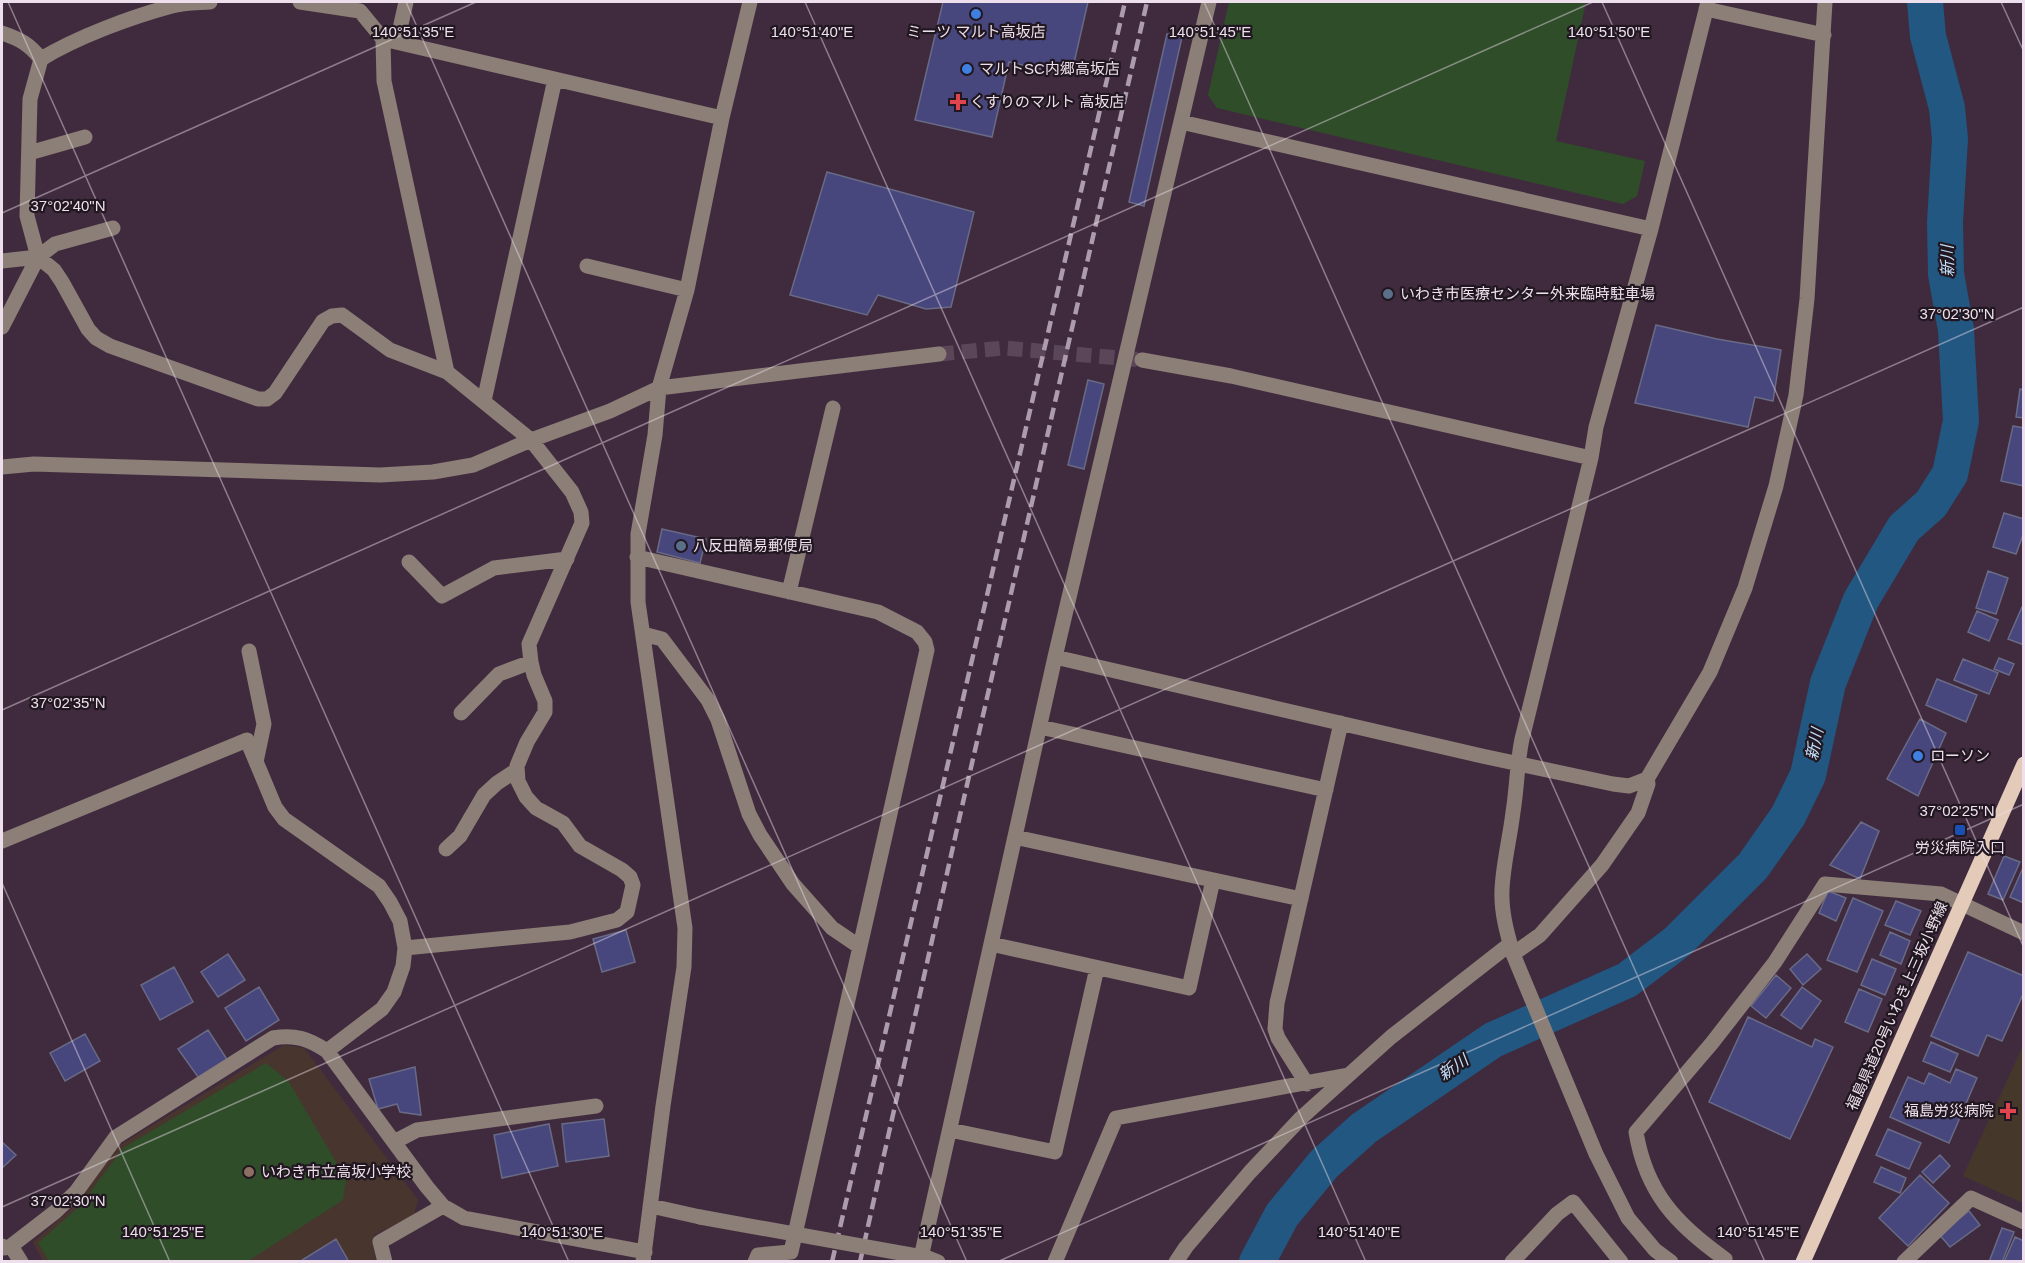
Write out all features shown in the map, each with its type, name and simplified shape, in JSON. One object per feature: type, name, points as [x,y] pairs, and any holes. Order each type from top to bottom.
[{"type":"main road","name":"福島県道20号いわき上三坂小野線","points":[[1803,1262],[2024,764]]},
{"type":"street","points":[[210,2],[174,6],[125,22],[59,48],[41,59],[30,99],[27,216],[38,257],[58,276],[88,329],[96,338],[110,346],[258,399],[267,399],[275,393],[323,321],[332,315],[342,315],[390,350],[447,372],[484,401],[531,440],[572,492],[581,512],[582,523],[530,644],[531,662],[545,701],[545,712],[527,742],[517,766],[518,781],[536,808],[563,823],[580,846],[630,877],[633,885],[627,912],[617,920],[570,932],[405,948]]},
{"type":"street","points":[[300,2],[359,6],[390,40],[722,118]]},
{"type":"street","points":[[406,2],[390,40],[384,81],[447,372]]},
{"type":"street","points":[[21,1262],[6,1246],[56,1212],[76,1192],[116,1137],[273,1038],[297,1036],[327,1051],[443,1206],[464,1218],[644,1257],[663,1106],[684,967],[685,928],[638,602],[638,534],[655,435],[659,388],[687,290],[722,118],[750,2]]},
{"type":"street","points":[[920,1262],[1055,657],[1209,2]]},
{"type":"street","points":[[1176,1262],[1186,1247],[1250,1172],[1301,1118],[1391,1036],[1540,935],[1602,865],[1638,813],[1648,784],[1647,779],[1710,672],[1745,588],[1776,486],[1796,395],[1807,299],[1825,2]]},
{"type":"street","points":[[1671,1262],[1655,1250],[1628,1218],[1596,1154],[1513,955],[1504,921],[1502,890],[1514,812],[1517,762],[1591,458],[1596,427],[1651,229],[1707,5],[1824,35]]},
{"type":"street","points":[[2,33],[30,45],[41,59]]},
{"type":"street","points":[[484,401],[555,79]]},
{"type":"street","points":[[1181,122],[1651,229]]},
{"type":"street","points":[[29,153],[85,137]]},
{"type":"street","points":[[2,327],[38,257],[55,244],[113,228]]},
{"type":"street","points":[[2,261],[38,257]]},
{"type":"street","points":[[587,266],[687,290]]},
{"type":"street","points":[[2,467],[34,464],[380,475],[433,472],[473,465],[531,440],[610,411],[659,388],[939,354]]},
{"type":"street","points":[[1142,360],[1242,379],[1591,458]]},
{"type":"street","points":[[789,592],[833,408]]},
{"type":"street","points":[[637,557],[878,612],[917,632],[925,642],[927,650],[791,1252],[758,1255],[755,1262]]},
{"type":"street","points":[[409,562],[442,596],[494,568],[567,559]]},
{"type":"street","points":[[643,634],[662,639],[708,700],[718,720],[749,814],[760,835],[793,884],[832,927],[860,947]]},
{"type":"street","points":[[249,651],[264,724],[256,762]]},
{"type":"street","points":[[1055,657],[1629,786],[1647,779]]},
{"type":"street","points":[[461,713],[499,674],[531,662]]},
{"type":"street","points":[[1307,1084],[1278,1038],[1275,1029],[1277,1003],[1341,723]]},
{"type":"street","points":[[1040,727],[1326,790]]},
{"type":"street","points":[[2,841],[248,740],[275,807],[284,819],[378,886],[400,921],[405,948],[403,966],[394,992],[382,1009],[327,1051]]},
{"type":"street","points":[[446,849],[460,836],[484,795],[517,770]]},
{"type":"street","points":[[1016,837],[1301,899]]},
{"type":"street","points":[[991,944],[1189,988],[1213,880]]},
{"type":"street","points":[[1724,1262],[1725,1258],[1695,1237],[1665,1205],[1652,1184],[1640,1156],[1636,1132],[1775,962],[1825,884],[1941,894],[2024,933]]},
{"type":"street","points":[[950,1130],[1055,1152],[1097,968]]},
{"type":"street","points":[[1055,1262],[1116,1118],[1348,1076]]},
{"type":"street","points":[[394,1142],[417,1130],[596,1106]]},
{"type":"street","points":[[1904,1262],[1971,1198],[2024,1222]]},
{"type":"street","points":[[1512,1262],[1557,1214],[1573,1202],[1621,1262]]},
{"type":"street","points":[[385,1262],[380,1242],[443,1206]]},
{"type":"street","points":[[651,1206],[928,1258],[938,1262]]},
{"type":"shaded area","name":"いわき市立高坂小学校","points":[[284,1045],[304,1048],[418,1200],[414,1215],[374,1235],[373,1246],[376,1261],[43,1261],[33,1242],[75,1206],[120,1145]]},
{"type":"shaded area","name":"福島労災病院","points":[[2023,1046],[2023,1203],[1963,1176]]},
{"type":"green space","points":[[1229,2],[1586,2],[1556,141],[1645,161],[1637,196],[1623,204],[1217,108],[1208,95]]},
{"type":"green space","name":"いわき市立高坂小学校","points":[[266,1063],[289,1082],[346,1179],[343,1200],[248,1261],[49,1261],[38,1243],[80,1206],[123,1148]]},
{"type":"building","name":"マルトSC内郷高坂店","points":[[943,2],[1088,2],[1071,76],[1009,62],[992,137],[915,120]]},
{"type":"building","points":[[1167,34],[1182,37],[1144,206],[1129,202]]},
{"type":"building","points":[[827,172],[974,212],[951,307],[926,309],[878,295],[867,315],[790,295]]},
{"type":"building","points":[[1656,325],[1781,350],[1773,401],[1755,397],[1748,427],[1635,403]]},
{"type":"building","points":[[1088,380],[1104,384],[1084,469],[1068,465]]},
{"type":"building","points":[[2020,389],[2024,390],[2024,418],[2016,417]]},
{"type":"building","points":[[2013,426],[2024,428],[2024,486],[2001,481]]},
{"type":"building","points":[[2004,513],[2024,519],[2024,532],[2016,554],[1993,547]]},
{"type":"building","points":[[662,529],[706,539],[700,563],[657,552]]},
{"type":"building","points":[[1988,571],[2008,578],[1996,614],[1976,608]]},
{"type":"building","points":[[2024,607],[2024,645],[2008,639]]},
{"type":"building","points":[[1977,611],[1998,620],[1989,641],[1968,632]]},
{"type":"building","points":[[1999,658],[2014,664],[2009,675],[1994,669]]},
{"type":"building","points":[[1963,659],[1998,673],[1989,694],[1954,680]]},
{"type":"building","points":[[1937,679],[1977,695],[1966,722],[1926,705]]},
{"type":"building","name":"ローソン","points":[[1920,719],[1946,733],[1918,796],[1887,779]]},
{"type":"building","points":[[1861,822],[1879,831],[1860,879],[1830,865]]},
{"type":"building","points":[[2004,856],[2020,862],[2003,900],[1988,894]]},
{"type":"building","points":[[2022,870],[2024,871],[2024,903],[2010,897]]},
{"type":"building","points":[[1828,891],[1846,898],[1836,921],[1819,913]]},
{"type":"building","points":[[1853,898],[1883,911],[1857,972],[1827,960]]},
{"type":"building","points":[[1896,901],[1921,911],[1910,935],[1885,925]]},
{"type":"building","points":[[626,930],[635,962],[602,972],[593,939]]},
{"type":"building","points":[[1890,932],[1910,941],[1901,964],[1880,955]]},
{"type":"building","points":[[1968,952],[2024,976],[2024,992],[2002,1041],[1987,1035],[1978,1056],[1931,1036]]},
{"type":"building","points":[[228,954],[245,980],[218,997],[201,972]]},
{"type":"building","points":[[1807,954],[1821,969],[1803,985],[1790,969]]},
{"type":"building","points":[[1872,959],[1896,969],[1885,995],[1861,985]]},
{"type":"building","points":[[174,967],[193,1002],[160,1020],[141,985]]},
{"type":"building","points":[[1776,975],[1791,988],[1766,1018],[1751,1006]]},
{"type":"building","points":[[259,987],[279,1020],[246,1041],[225,1008]]},
{"type":"building","points":[[1802,987],[1821,1001],[1801,1029],[1781,1015]]},
{"type":"building","points":[[1859,989],[1882,999],[1868,1032],[1845,1022]]},
{"type":"building","points":[[1748,1017],[1812,1047],[1815,1039],[1833,1047],[1790,1139],[1709,1102]]},
{"type":"building","points":[[208,1030],[230,1064],[201,1081],[178,1049]]},
{"type":"building","points":[[85,1034],[100,1061],[65,1081],[50,1053]]},
{"type":"building","points":[[1931,1042],[1958,1054],[1950,1072],[1923,1061]]},
{"type":"building","points":[[415,1067],[421,1115],[400,1112],[397,1104],[378,1109],[369,1079]]},
{"type":"building","points":[[1956,1069],[1977,1078],[1949,1143],[1890,1117],[1908,1077],[1924,1084],[1929,1073],[1950,1083]]},
{"type":"building","points":[[604,1119],[609,1156],[566,1162],[562,1124]]},
{"type":"building","points":[[549,1124],[558,1166],[502,1178],[494,1135]]},
{"type":"building","points":[[1888,1129],[1921,1143],[1909,1169],[1876,1155]]},
{"type":"building","points":[[2,1142],[16,1155],[2,1168]]},
{"type":"building","points":[[1940,1155],[1950,1166],[1933,1183],[1922,1172]]},
{"type":"building","points":[[1881,1167],[1906,1178],[1900,1193],[1874,1182]]},
{"type":"building","points":[[1920,1175],[1949,1203],[1908,1246],[1879,1218]]},
{"type":"building","points":[[1969,1211],[1980,1225],[1950,1247],[1939,1234]]},
{"type":"building","points":[[2002,1228],[2014,1232],[2002,1262],[1989,1262]]},
{"type":"building","points":[[2015,1237],[2024,1241],[2024,1262],[2004,1262]]},
{"type":"building","points":[[336,1239],[349,1262],[299,1262]]},
{"type":"waterway","name":"新川","points":[[1257,1262],[1282,1215],[1324,1164],[1364,1128],[1493,1040],[1627,980],[1677,942],[1753,866],[1788,816],[1808,775],[1828,683],[1861,600],[1904,528],[1931,504],[1950,474],[1961,421],[1956,330],[1946,274],[1945,222],[1950,139],[1947,108],[1928,36],[1925,2]]},
{"type":"tunnel","points":[[939,354],[1004,348],[1142,360]]},
{"type":"railway","points":[[832,1262],[1125,2]]},
{"type":"railway","points":[[860,1262],[1147,2]]},
{"type":"place","name":"ミーツ マルト高坂店","points":[[976,14]]},
{"type":"place","name":"マルトSC内郷高坂店","points":[[967,69]]},
{"type":"place","name":"くすりのマルト 高坂店","points":[[958,102]]},
{"type":"place","name":"いわき市医療センター外来臨時駐車場","points":[[1388,294]]},
{"type":"place","name":"八反田簡易郵便局","points":[[681,546]]},
{"type":"place","name":"ローソン","points":[[1918,756]]},
{"type":"place","name":"労災病院入口","points":[[1960,830]]},
{"type":"place","name":"福島労災病院","points":[[2008,1111]]},
{"type":"place","name":"いわき市立高坂小学校","points":[[249,1172]]}]
